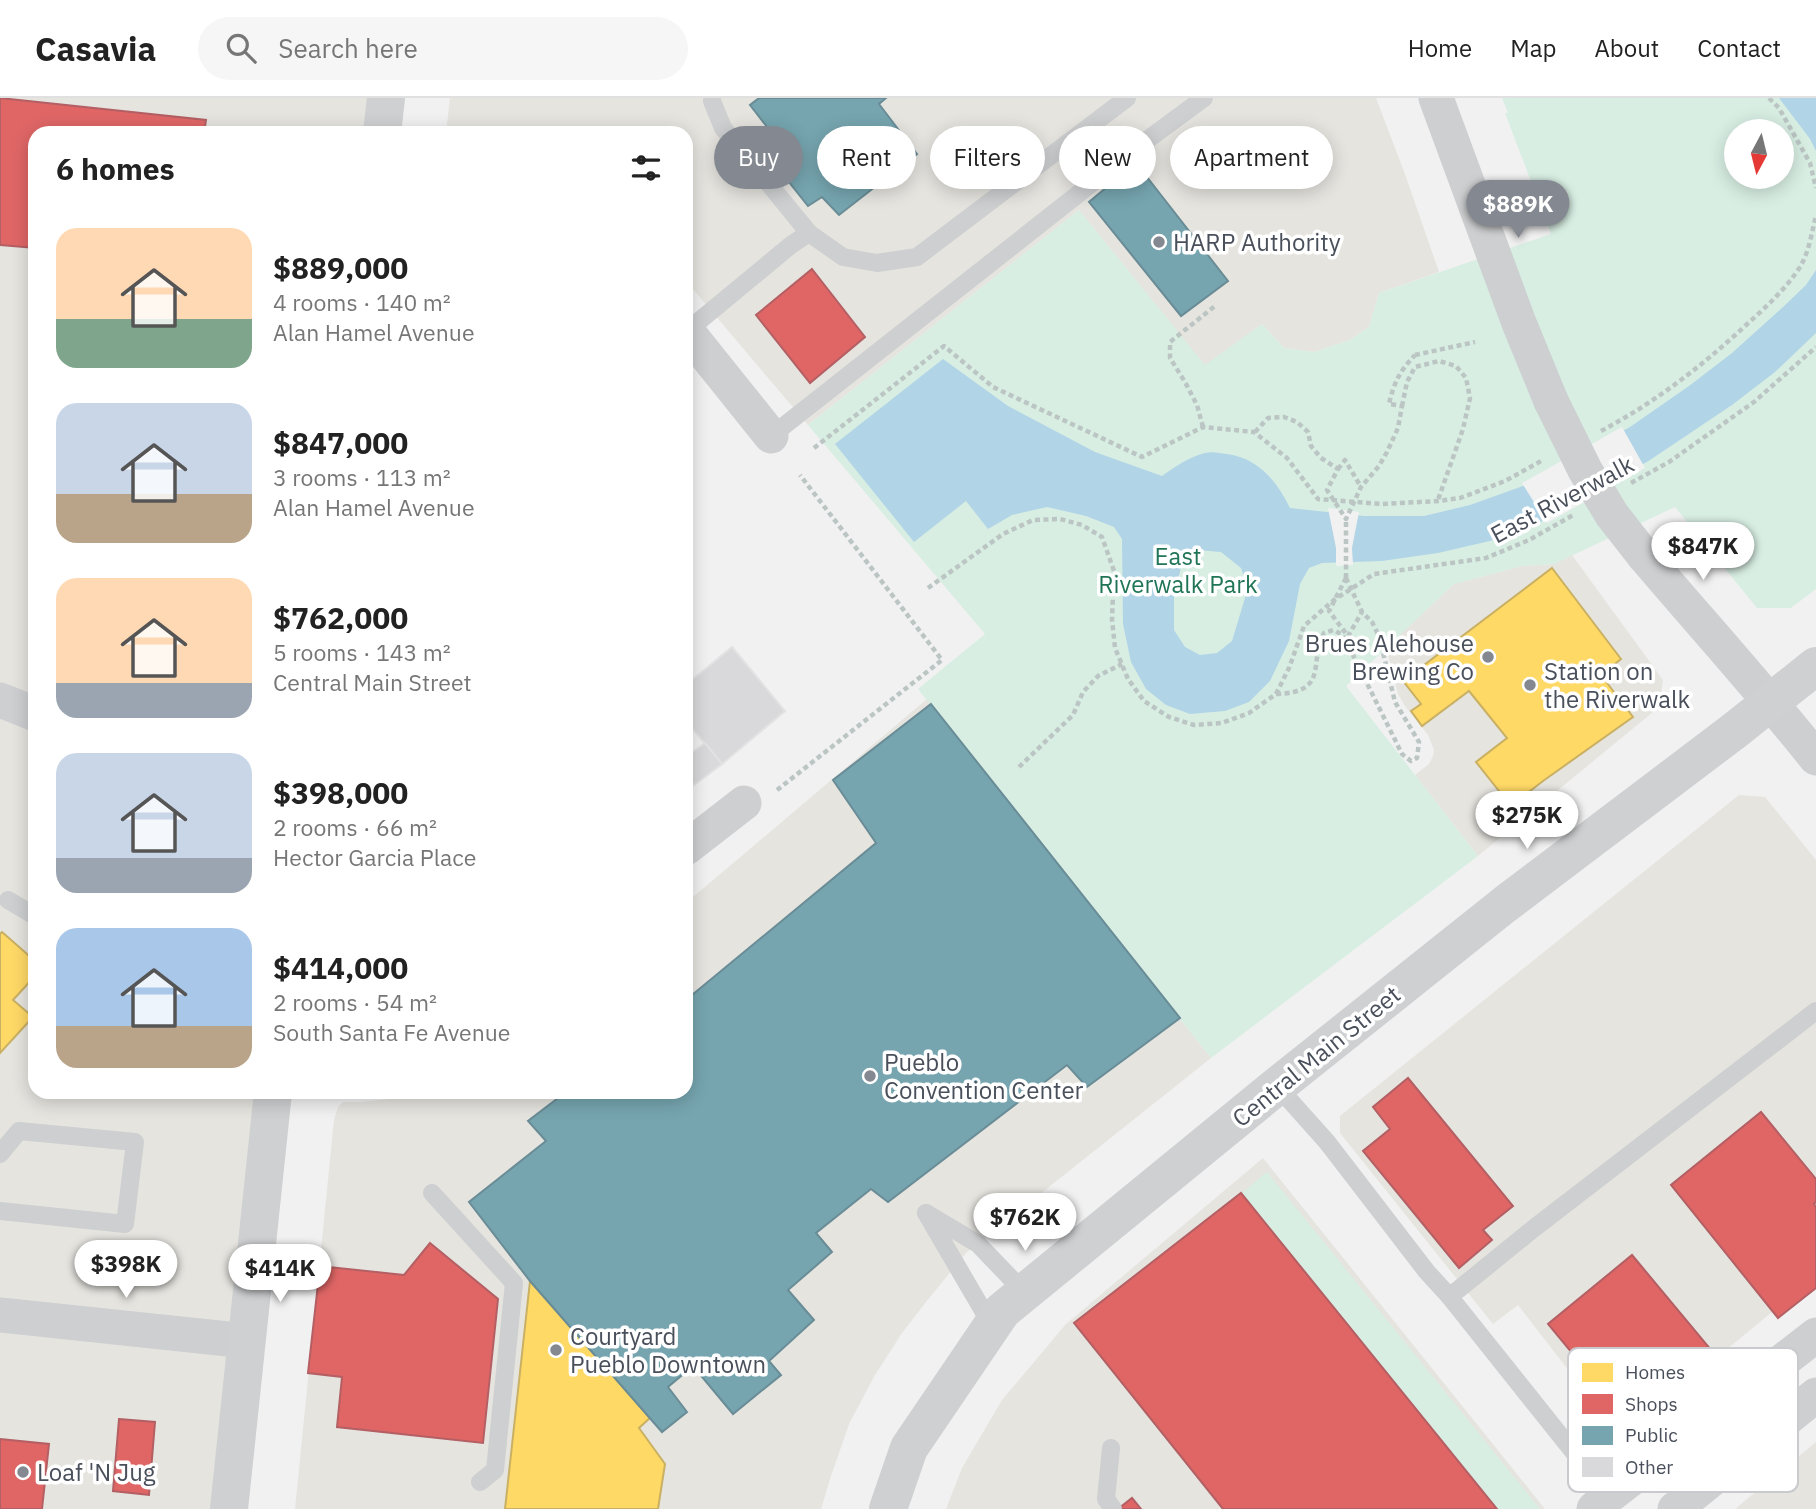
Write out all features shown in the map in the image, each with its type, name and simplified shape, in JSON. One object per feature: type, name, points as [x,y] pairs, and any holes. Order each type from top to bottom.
[{"type":"street","points":[[383,126],[386,98]]},
{"type":"street","points":[[1436,98],[1519,323],[1551,401],[1585,470],[1612,515],[1645,557],[1816,758]]},
{"type":"street","points":[[693,339],[771,436]]},
{"type":"street","name":"Central Main Street","points":[[888,1509],[909,1448],[1002,1311],[1504,905],[1816,666]]},
{"type":"street","points":[[0,700],[28,711]]},
{"type":"street","points":[[693,843],[744,803]]},
{"type":"street","points":[[229,1509],[273,1099]]},
{"type":"street","points":[[0,1315],[247,1341]]},
{"type":"street","points":[[1798,1350],[1816,1335]]},
{"type":"street","points":[[1798,1410],[1816,1395]]},
{"type":"street","points":[[1607,1505],[1623,1492]]},
{"type":"street","points":[[1675,1509],[1696,1492]]},
{"type":"lane","points":[[712,98],[723,128],[809,233],[843,257],[877,263],[917,257],[1127,98]]},
{"type":"lane","points":[[771,436],[1204,98]]},
{"type":"lane","points":[[693,324],[809,233]]},
{"type":"lane","points":[[8,900],[28,912]]},
{"type":"lane","points":[[1449,1296],[1816,1011]]},
{"type":"lane","points":[[1278,1086],[1327,1142],[1427,1272],[1449,1296],[1568,1453]]},
{"type":"lane","points":[[0,1154],[6,1141],[19,1131],[135,1142],[125,1224],[0,1211]]},
{"type":"lane","points":[[432,1193],[514,1283],[495,1470],[480,1482]]},
{"type":"lane","points":[[992,1326],[926,1213],[978,1244],[1025,1293]]},
{"type":"lane","points":[[1111,1448],[1106,1499],[1113,1509]]},
{"type":"path","points":[[1769,98],[1779,108],[1810,163],[1816,188]]},
{"type":"path","points":[[1596,433],[1625,418],[1685,378],[1778,296],[1801,265],[1816,215]]},
{"type":"path","points":[[1203,427],[1197,405],[1170,358],[1170,342],[1215,306]]},
{"type":"path","points":[[1402,406],[1389,404],[1394,385],[1403,368],[1415,355],[1475,342]]},
{"type":"path","points":[[814,448],[944,346],[993,387],[1142,457],[1203,427],[1254,432],[1287,458],[1318,499],[1382,504],[1460,498],[1494,485],[1550,457]]},
{"type":"path","name":"East Riverwalk","points":[[1625,486],[1669,462],[1754,402],[1816,347]]},
{"type":"path","points":[[928,588],[1003,534],[1033,520],[1060,519],[1082,525],[1102,537],[1114,571],[1112,619],[1115,648],[1128,679],[1144,701],[1169,717],[1194,725],[1222,723],[1249,713],[1276,694],[1302,690],[1315,673],[1319,643],[1324,633],[1333,630],[1343,635],[1402,754],[1411,761],[1418,758],[1419,742],[1395,702],[1379,636],[1372,622],[1362,612],[1346,578],[1346,519],[1362,487],[1387,452],[1398,428],[1408,382],[1415,368],[1439,361],[1456,366],[1466,378],[1470,398],[1463,429],[1438,501]]},
{"type":"path","points":[[1254,432],[1268,418],[1284,417],[1297,422],[1308,432],[1311,446],[1321,458],[1338,469]]},
{"type":"path","points":[[1346,519],[1327,490],[1346,460],[1362,487]]},
{"type":"path","points":[[776,790],[942,660],[800,475]]},
{"type":"path","name":"East Riverwalk","points":[[1276,694],[1289,668],[1304,626],[1334,600],[1374,574],[1486,558],[1529,540],[1582,511]]},
{"type":"path","points":[[1346,578],[1329,611],[1348,636],[1362,612]]},
{"type":"path","points":[[1019,767],[1073,715],[1083,692],[1098,676],[1122,664]]},
{"type":"shaded area","points":[[0,98],[386,98],[383,126],[28,126],[28,1099],[272,1099],[229,1509],[0,1509]]},
{"type":"shaded area","points":[[450,98],[1376,98],[1439,272],[1379,293],[1369,327],[1350,340],[1314,352],[1284,348],[1262,324],[1205,366],[1079,210],[808,425],[693,289],[693,126],[447,126]]},
{"type":"shaded area","points":[[1572,555],[1663,680],[1659,707],[1478,856],[1415,775],[1429,764],[1434,750],[1428,735],[1398,694],[1386,647],[1454,584],[1522,566],[1554,564]]},
{"type":"shaded area","points":[[927,699],[1211,1058],[966,1253],[902,1333],[875,1375],[849,1424],[821,1509],[295,1509],[334,1120],[338,1107],[343,1102],[390,1099],[693,1099],[693,897]]},
{"type":"shaded area","points":[[1739,795],[1765,797],[1816,860],[1816,1276],[1728,1348],[1568,1348],[1568,1370],[1518,1305],[1493,1324],[1340,1133],[1340,1116]]},
{"type":"shaded area","points":[[1263,1158],[1545,1509],[946,1509],[962,1468],[1002,1400],[1066,1324]]},
{"type":"shaded area","points":[[1816,1442],[1816,1509],[1735,1509],[1756,1492],[1798,1492],[1798,1457]]},
{"type":"green space","name":"East Riverwalk Park","points":[[1502,98],[1816,98],[1816,589],[1791,608],[1757,608],[1675,507],[1554,564],[1522,566],[1454,584],[1346,686],[1478,856],[1211,1058],[918,689],[985,634],[808,425],[1079,210],[1205,365],[1262,324],[1284,348],[1314,352],[1350,340],[1369,327],[1379,293],[1551,234],[1505,113],[1508,113]]},
{"type":"green space","points":[[1267,1172],[1540,1509],[1497,1509],[1241,1194]]},
{"type":"water","points":[[1779,98],[1816,98],[1816,151],[1810,139]]},
{"type":"water","points":[[1816,270],[1816,333],[1775,372],[1732,405],[1650,460],[1545,520],[1494,540],[1438,553],[1382,561],[1322,563],[1309,568],[1300,584],[1289,641],[1270,681],[1249,702],[1225,711],[1190,714],[1166,705],[1146,689],[1131,662],[1123,624],[1122,539],[1114,527],[1086,516],[1047,507],[1012,515],[988,529],[966,501],[914,542],[835,444],[943,359],[1008,406],[1095,452],[1162,476],[1194,457],[1208,452],[1222,453],[1248,460],[1265,472],[1290,508],[1364,516],[1424,516],[1470,505],[1523,486],[1630,427],[1732,353],[1806,285]],"holes":[[[1197,550],[1221,552],[1241,568],[1248,588],[1232,641],[1217,653],[1200,655],[1185,647],[1174,630],[1174,593],[1182,565]]]},
{"type":"pier","points":[[1622,427],[1645,468],[1547,523],[1522,483]]},
{"type":"pier","points":[[1328,508],[1359,512],[1352,548],[1353,565],[1336,566],[1336,548]]},
{"type":"building: Homes","points":[[1552,568],[1621,659],[1601,675],[1633,717],[1511,806],[1476,762],[1507,738],[1469,691],[1422,726],[1411,711],[1421,704],[1403,681]]},
{"type":"building: Homes","points":[[2,932],[28,955],[28,984],[13,1000],[28,1013],[28,1022],[0,1053]]},
{"type":"building: Homes","name":"Courtyard Pueblo Downtown","points":[[530,1281],[650,1418],[639,1428],[665,1464],[658,1509],[505,1509]]},
{"type":"building: Shops","points":[[0,98],[206,120],[205,126],[28,126],[28,247],[0,245]]},
{"type":"building: Shops","points":[[812,269],[865,337],[810,383],[756,315]]},
{"type":"building: Shops","points":[[1408,1078],[1513,1206],[1483,1230],[1492,1240],[1459,1268],[1363,1151],[1390,1129],[1373,1107]]},
{"type":"building: Shops","points":[[1761,1112],[1816,1179],[1816,1288],[1778,1318],[1671,1185]]},
{"type":"building: Shops","points":[[1241,1193],[1497,1509],[1223,1509],[1074,1323]]},
{"type":"building: Shops","points":[[430,1243],[498,1299],[483,1443],[337,1427],[342,1377],[308,1373],[320,1266],[404,1275]]},
{"type":"building: Shops","points":[[1632,1255],[1710,1348],[1568,1348],[1548,1324]]},
{"type":"building: Shops","name":"Loaf 'N Jug","points":[[119,1419],[155,1422],[149,1495],[113,1491]]},
{"type":"building: Shops","name":"Loaf 'N Jug","points":[[0,1439],[49,1444],[42,1509],[0,1509]]},
{"type":"building: Shops","points":[[1132,1498],[1141,1509],[1118,1509]]},
{"type":"building: Public","points":[[759,98],[886,98],[879,104],[896,126],[817,126],[817,189],[872,189],[839,215],[822,197],[808,206],[795,189],[803,189],[803,126],[766,126],[750,105]]},
{"type":"building: Public","name":"HARP Authority","points":[[1105,189],[1156,189],[1228,281],[1181,316],[1089,202]]},
{"type":"building: Public","name":"Pueblo Convention Center","points":[[931,704],[1180,1018],[1087,1087],[1067,1065],[888,1202],[871,1189],[816,1233],[832,1252],[788,1290],[814,1320],[769,1361],[781,1375],[733,1414],[693,1366],[668,1387],[687,1412],[662,1432],[530,1281],[469,1202],[546,1141],[528,1121],[557,1099],[693,1099],[693,994],[876,843],[833,780]]},
{"type":"building: Other","points":[[732,647],[785,711],[722,764],[693,729],[693,679]]},
{"type":"building: Other","points":[[705,743],[722,764],[693,786],[693,752]]},
{"type":"place","name":"HARP Authority","points":[[1159,242]]},
{"type":"place","name":"Brues Alehouse Brewing Co","points":[[1488,657]]},
{"type":"place","name":"Station on the Riverwalk","points":[[1530,685]]},
{"type":"place","name":"Pueblo Convention Center","points":[[870,1076]]},
{"type":"place","name":"Courtyard Pueblo Downtown","points":[[556,1350]]},
{"type":"place","name":"Loaf 'N Jug","points":[[23,1472]]}]
